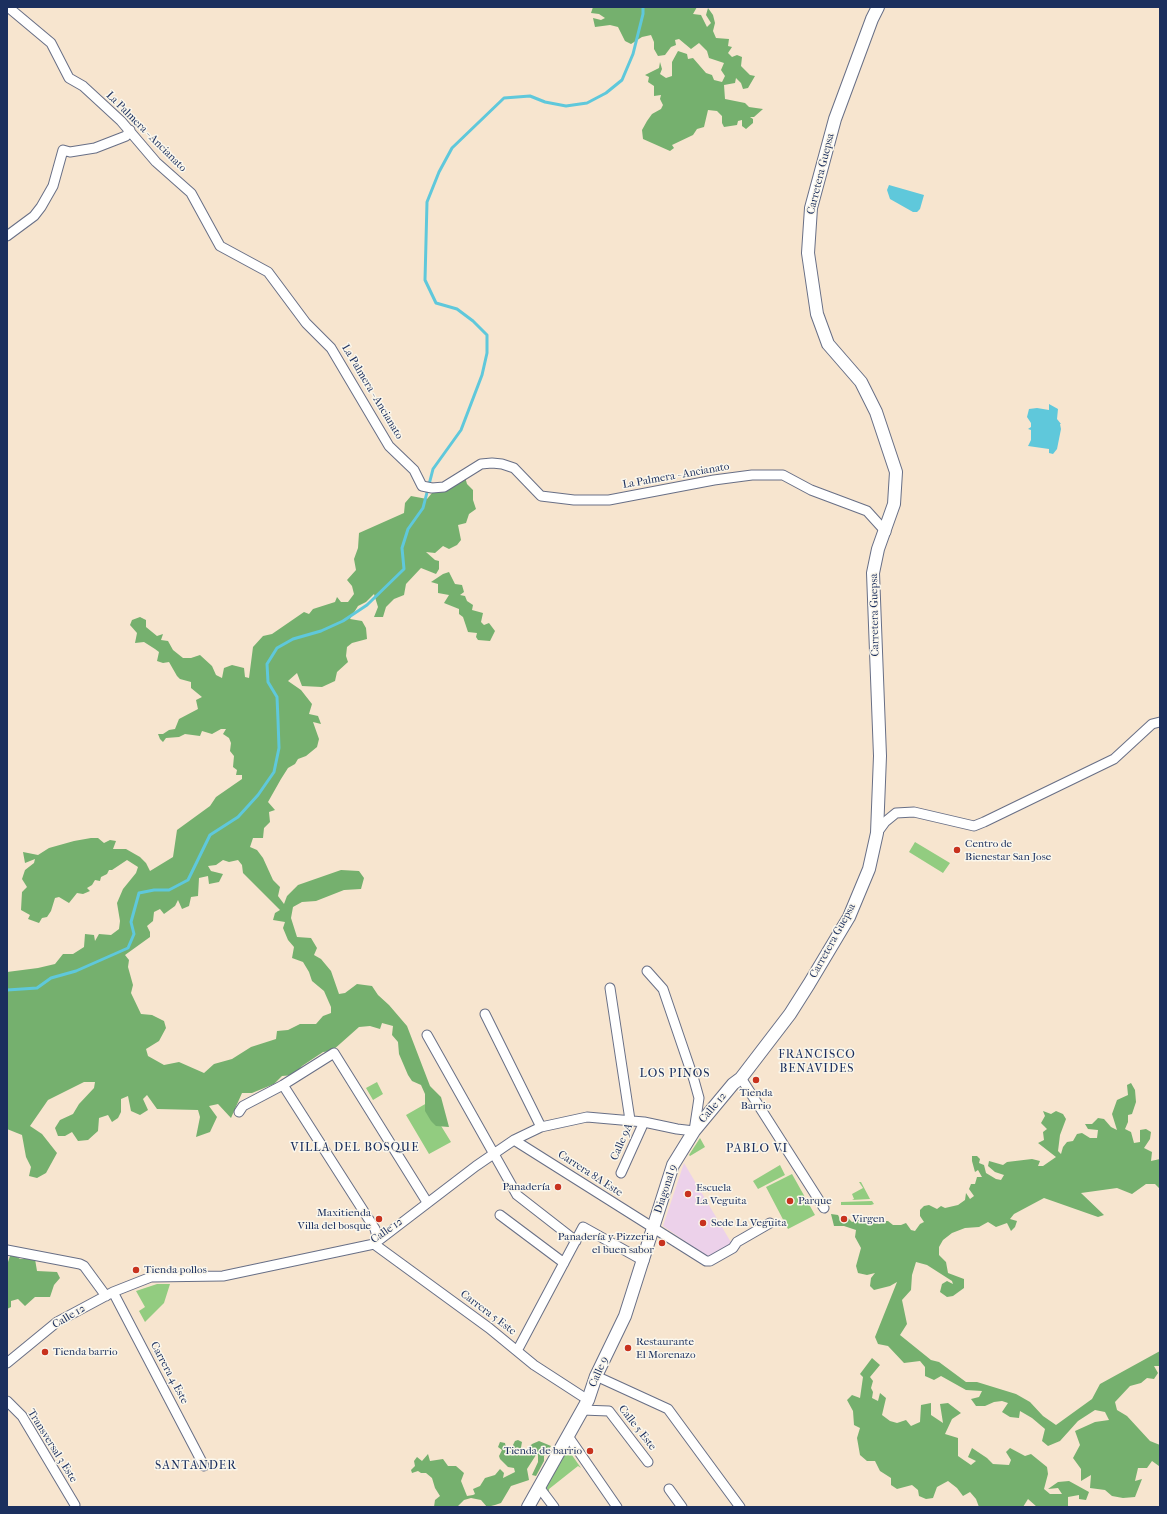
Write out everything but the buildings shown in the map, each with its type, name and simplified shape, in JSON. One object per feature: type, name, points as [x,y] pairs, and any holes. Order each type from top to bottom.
[{"type":"street","name":"La Palmera - Ancianato","points":[[8,7],[51,43],[69,78],[83,86],[130,130],[156,162],[191,193],[220,246],[268,272],[306,323],[332,348],[388,446],[414,470],[422,486],[432,488],[444,487],[481,464],[492,463],[502,464],[514,468],[541,496],[574,500],[609,500],[714,480],[752,475],[783,475],[811,490],[867,511],[886,532]]},
{"type":"street","name":"Carretera Guepsa","points":[[741,1078],[790,1014],[849,917],[869,869],[877,833],[880,756],[873,573],[878,549],[886,532],[894,504],[896,472],[876,412],[861,382],[828,344],[817,314],[808,253],[810,208],[835,119],[872,19],[878,7]]},
{"type":"street","points":[[7,236],[34,216],[41,206],[53,186],[63,150],[70,152],[95,148],[126,136],[130,130]]},
{"type":"street","points":[[877,833],[885,822],[896,813],[914,812],[974,826],[1114,758],[1152,724],[1160,722]]},
{"type":"street","points":[[647,971],[664,989],[694,1080],[699,1098],[694,1131]]},
{"type":"street","points":[[610,988],[630,1120]]},
{"type":"street","points":[[485,1014],[541,1127]]},
{"type":"street","points":[[427,1035],[516,1195],[576,1241]]},
{"type":"street","points":[[239,1112],[243,1106],[283,1085],[334,1054],[427,1202]]},
{"type":"street","points":[[741,1078],[824,1208]]},
{"type":"street","name":"Calle 12","points":[[7,1363],[57,1322],[109,1294],[151,1277],[223,1276],[376,1242],[427,1202],[494,1153],[514,1140],[541,1127],[587,1117],[630,1120],[694,1131],[733,1084],[741,1078]]},
{"type":"street","points":[[283,1085],[375,1229],[376,1242]]},
{"type":"street","name":"Calle 9A","points":[[621,1173],[644,1122]]},
{"type":"street","name":"Diagonal 9","points":[[653,1229],[673,1165],[694,1131]]},
{"type":"street","name":"Carrera 8A Este","points":[[514,1140],[706,1261],[710,1261],[733,1248],[737,1242],[770,1222]]},
{"type":"street","points":[[500,1215],[564,1263]]},
{"type":"street","points":[[517,1350],[583,1227],[644,1261]]},
{"type":"street","name":"Calle 9","points":[[528,1507],[585,1405],[596,1376],[625,1316],[644,1261],[653,1229]]},
{"type":"street","name":"Carrera 5 Este","points":[[376,1242],[517,1350],[534,1366],[585,1405]]},
{"type":"street","name":"Carrera 4 Este","points":[[7,1250],[84,1266],[109,1294],[204,1466]]},
{"type":"street","points":[[596,1376],[668,1409],[740,1507]]},
{"type":"street","name":"Transversal 3 Este","points":[[7,1401],[22,1416],[75,1505]]},
{"type":"street","name":"Calle 5 Este","points":[[585,1405],[609,1410],[648,1462]]},
{"type":"street","points":[[568,1436],[617,1507]]},
{"type":"street","points":[[539,1487],[554,1507]]},
{"type":"street","points":[[669,1489],[682,1507]]},
{"type":"shaded area","name":"Escuela La Veguita","points":[[684,1163],[732,1244],[711,1257],[705,1255],[663,1226]]},
{"type":"green space","points":[[593,7],[697,7],[693,14],[701,15],[707,27],[711,23],[706,15],[708,8],[713,15],[715,23],[713,31],[716,38],[729,39],[728,46],[732,47],[728,53],[732,57],[737,55],[742,57],[741,66],[750,75],[755,76],[748,88],[743,89],[741,83],[736,78],[735,83],[724,85],[725,99],[745,103],[749,107],[763,109],[754,117],[750,117],[753,119],[753,123],[746,129],[742,126],[742,120],[738,121],[737,125],[724,127],[722,123],[722,116],[717,111],[708,110],[704,127],[697,129],[693,135],[672,145],[674,148],[670,151],[643,139],[642,130],[647,121],[652,114],[661,109],[663,105],[660,99],[661,95],[654,96],[654,86],[648,82],[649,77],[645,75],[659,68],[660,62],[662,69],[660,74],[666,78],[672,76],[672,62],[678,51],[687,54],[688,59],[693,58],[706,73],[712,75],[714,80],[722,82],[725,76],[721,70],[724,63],[709,58],[707,51],[699,43],[691,49],[679,39],[675,40],[676,45],[671,47],[665,55],[658,56],[654,49],[654,42],[651,35],[642,37],[631,44],[625,41],[618,27],[610,25],[595,27],[593,18],[601,20],[605,18],[599,14],[591,13]]},
{"type":"green space","points":[[465,477],[467,484],[473,490],[473,500],[476,509],[469,514],[466,523],[458,525],[461,540],[457,545],[449,549],[443,546],[435,553],[426,552],[435,560],[439,561],[439,569],[436,574],[421,568],[406,584],[404,595],[394,599],[386,607],[383,617],[374,617],[378,607],[374,594],[366,602],[358,606],[350,619],[362,621],[366,628],[367,639],[352,643],[347,647],[346,656],[348,662],[337,672],[335,681],[322,687],[302,686],[297,673],[288,681],[301,690],[312,704],[309,714],[318,716],[321,724],[313,722],[319,739],[317,747],[306,756],[298,759],[295,764],[288,768],[268,802],[275,810],[269,812],[270,822],[264,828],[263,838],[253,838],[250,847],[257,850],[263,858],[273,880],[280,887],[278,896],[284,904],[287,896],[298,885],[341,870],[359,871],[364,878],[361,889],[344,890],[316,901],[302,902],[293,907],[291,918],[297,937],[311,938],[317,948],[314,955],[321,959],[331,971],[339,994],[345,993],[357,984],[372,986],[378,995],[389,1005],[407,1026],[430,1086],[441,1097],[449,1127],[436,1126],[431,1121],[425,1111],[425,1094],[421,1085],[412,1081],[399,1054],[398,1042],[392,1035],[393,1026],[382,1023],[380,1029],[370,1026],[359,1027],[332,1051],[323,1052],[302,1066],[294,1075],[282,1076],[274,1084],[252,1093],[242,1093],[231,1118],[218,1104],[209,1106],[217,1117],[210,1132],[196,1137],[200,1117],[198,1110],[157,1109],[147,1095],[143,1099],[148,1110],[140,1115],[131,1111],[128,1096],[121,1099],[121,1112],[118,1118],[112,1122],[108,1115],[99,1118],[98,1131],[88,1140],[78,1141],[72,1132],[65,1136],[58,1136],[55,1128],[60,1120],[73,1114],[79,1104],[94,1088],[95,1082],[84,1082],[48,1100],[30,1126],[42,1134],[57,1153],[46,1173],[37,1178],[29,1176],[31,1167],[26,1157],[22,1135],[7,1129],[7,972],[55,964],[63,954],[73,954],[84,947],[85,934],[94,935],[95,941],[99,934],[111,935],[119,929],[120,921],[117,903],[123,889],[136,873],[138,867],[127,860],[112,870],[109,870],[107,874],[101,877],[100,881],[95,880],[92,885],[87,888],[90,891],[83,894],[77,893],[69,903],[59,897],[55,898],[51,911],[47,917],[42,918],[39,923],[28,919],[30,915],[21,910],[22,892],[27,887],[22,879],[25,870],[34,863],[35,859],[25,863],[23,852],[38,855],[49,848],[74,841],[98,838],[104,843],[110,840],[116,841],[113,849],[126,849],[140,857],[146,863],[150,871],[173,857],[177,830],[210,806],[216,797],[242,779],[242,775],[236,775],[237,770],[233,767],[234,756],[230,751],[231,743],[229,738],[223,734],[226,729],[221,729],[212,734],[202,731],[200,736],[185,734],[179,737],[166,738],[163,742],[160,739],[158,734],[163,734],[169,730],[175,729],[179,719],[198,709],[196,700],[202,697],[191,688],[191,682],[180,679],[177,676],[169,662],[163,663],[157,661],[159,652],[144,642],[135,643],[137,633],[130,625],[132,620],[140,617],[146,620],[146,627],[157,636],[163,634],[161,640],[168,641],[173,650],[183,658],[191,658],[200,655],[212,666],[216,675],[222,678],[224,668],[232,665],[244,668],[245,677],[249,678],[253,647],[263,636],[272,634],[304,612],[309,614],[313,609],[335,602],[337,597],[341,602],[348,602],[354,594],[352,586],[347,580],[356,570],[354,559],[358,548],[359,533],[404,513],[405,503],[411,496],[427,499],[432,493],[443,486],[452,488]],"holes":[[[223,860],[229,862],[238,860],[242,865],[243,873],[280,910],[275,913],[273,920],[285,922],[283,928],[288,940],[294,947],[292,958],[303,962],[312,981],[324,991],[331,1007],[331,1013],[323,1016],[316,1024],[300,1024],[288,1030],[277,1031],[276,1039],[251,1047],[232,1059],[214,1064],[204,1073],[179,1062],[164,1065],[148,1056],[146,1049],[159,1041],[166,1028],[164,1021],[152,1015],[141,1014],[131,993],[133,985],[128,967],[129,960],[125,955],[150,937],[150,932],[147,926],[153,921],[154,912],[160,909],[164,914],[175,906],[178,900],[182,909],[189,906],[191,897],[198,896],[199,878],[208,876],[209,884],[219,882],[223,874],[211,871],[208,866],[216,865]]]},
{"type":"green space","points":[[449,572],[455,584],[462,585],[464,592],[460,595],[465,596],[467,601],[473,605],[472,610],[483,613],[481,622],[484,625],[489,623],[495,631],[490,641],[478,640],[476,637],[477,633],[468,632],[463,617],[459,614],[459,609],[444,603],[449,595],[438,593],[438,584],[431,582]]},
{"type":"green space","points":[[915,842],[950,863],[943,873],[909,852]]},
{"type":"green space","points":[[377,1082],[383,1094],[373,1100],[366,1088]]},
{"type":"green space","points":[[1131,1083],[1135,1090],[1136,1102],[1132,1114],[1128,1115],[1128,1122],[1125,1129],[1131,1132],[1134,1143],[1140,1142],[1140,1130],[1146,1129],[1151,1132],[1150,1139],[1144,1148],[1152,1152],[1151,1161],[1160,1159],[1160,1189],[1155,1184],[1146,1184],[1132,1194],[1117,1188],[1081,1193],[1104,1215],[1098,1217],[1044,1198],[1014,1214],[1010,1219],[1017,1221],[1015,1227],[1011,1231],[1007,1223],[996,1227],[988,1222],[979,1227],[965,1228],[952,1233],[943,1240],[939,1247],[939,1255],[946,1262],[948,1273],[964,1279],[964,1288],[953,1296],[947,1297],[940,1292],[942,1284],[947,1281],[953,1284],[952,1281],[927,1265],[916,1262],[912,1275],[911,1290],[902,1300],[907,1324],[900,1335],[931,1360],[939,1362],[966,1382],[977,1382],[1016,1394],[1030,1402],[1043,1416],[1056,1425],[1092,1399],[1100,1384],[1160,1351],[1160,1366],[1154,1366],[1158,1373],[1154,1379],[1147,1378],[1141,1383],[1130,1386],[1115,1402],[1117,1410],[1127,1416],[1150,1441],[1160,1445],[1159,1466],[1152,1461],[1147,1468],[1138,1468],[1135,1481],[1142,1479],[1135,1497],[1123,1498],[1112,1496],[1105,1490],[1090,1488],[1091,1475],[1081,1481],[1081,1469],[1073,1458],[1080,1445],[1075,1431],[1095,1422],[1109,1420],[1105,1412],[1095,1410],[1078,1421],[1060,1441],[1048,1446],[1042,1441],[1045,1429],[1032,1418],[1020,1411],[1019,1418],[1010,1417],[1002,1412],[1008,1403],[1002,1401],[994,1402],[985,1406],[976,1406],[971,1399],[979,1397],[982,1391],[966,1390],[941,1376],[934,1380],[925,1376],[925,1367],[920,1361],[904,1363],[888,1346],[878,1344],[875,1337],[897,1282],[890,1286],[874,1290],[870,1286],[871,1278],[875,1273],[867,1275],[858,1273],[856,1266],[861,1248],[855,1237],[856,1230],[844,1226],[834,1226],[831,1214],[838,1215],[840,1219],[844,1216],[852,1222],[867,1217],[872,1218],[873,1223],[880,1224],[882,1221],[888,1221],[893,1225],[901,1225],[906,1223],[911,1230],[915,1231],[920,1224],[924,1222],[920,1216],[920,1210],[924,1206],[929,1205],[937,1209],[941,1206],[945,1208],[958,1205],[965,1200],[966,1193],[970,1199],[974,1196],[969,1189],[971,1184],[975,1184],[977,1177],[982,1177],[978,1170],[975,1172],[972,1156],[977,1156],[980,1159],[979,1163],[984,1165],[986,1173],[996,1179],[1001,1180],[1004,1175],[995,1172],[988,1166],[989,1161],[1003,1165],[1007,1162],[1032,1159],[1040,1161],[1038,1166],[1043,1166],[1056,1157],[1038,1143],[1044,1140],[1043,1132],[1047,1129],[1041,1123],[1045,1116],[1043,1111],[1051,1114],[1056,1111],[1063,1114],[1066,1119],[1060,1135],[1058,1151],[1061,1154],[1063,1147],[1067,1142],[1073,1141],[1077,1134],[1082,1133],[1090,1138],[1097,1138],[1098,1130],[1088,1129],[1085,1124],[1092,1124],[1098,1118],[1104,1119],[1111,1127],[1117,1130],[1112,1114],[1117,1100],[1128,1095],[1127,1085]]},
{"type":"green space","points":[[427,1103],[451,1142],[429,1154],[406,1115]]},
{"type":"green space","points":[[700,1138],[705,1147],[690,1156],[689,1155]]},
{"type":"green space","points":[[780,1165],[785,1175],[758,1189],[753,1181]]},
{"type":"green space","name":"Parque","points":[[792,1174],[815,1215],[788,1229],[766,1187]]},
{"type":"green space","points":[[859,1182],[861,1182],[870,1199],[852,1200],[854,1199],[852,1194],[863,1188]]},
{"type":"green space","points":[[872,1201],[874,1204],[871,1205],[841,1205],[841,1202]]},
{"type":"green space","points":[[11,1253],[20,1259],[35,1259],[37,1271],[57,1272],[60,1278],[54,1285],[50,1297],[35,1297],[25,1306],[18,1299],[11,1301],[11,1307],[7,1309],[7,1265]]},
{"type":"green space","points":[[157,1284],[170,1284],[164,1303],[145,1322],[139,1311],[145,1307],[136,1291]]},
{"type":"green space","points":[[872,1358],[880,1365],[870,1377],[873,1381],[871,1388],[873,1392],[872,1398],[878,1401],[880,1393],[886,1398],[882,1415],[890,1421],[897,1423],[906,1420],[911,1426],[920,1422],[921,1405],[931,1403],[931,1415],[943,1423],[940,1404],[948,1403],[961,1413],[952,1419],[945,1434],[958,1438],[958,1456],[971,1465],[976,1461],[968,1457],[972,1448],[993,1464],[1009,1465],[1011,1460],[1006,1452],[1010,1448],[1025,1456],[1031,1454],[1047,1467],[1048,1474],[1044,1489],[1050,1494],[1062,1494],[1058,1488],[1048,1489],[1058,1482],[1069,1481],[1089,1492],[1086,1500],[1079,1499],[1079,1495],[1068,1497],[1068,1507],[1037,1507],[1028,1499],[1023,1507],[979,1507],[976,1499],[970,1492],[963,1496],[957,1488],[948,1481],[937,1487],[933,1498],[926,1499],[919,1496],[918,1490],[912,1485],[897,1489],[891,1485],[891,1478],[880,1471],[875,1461],[867,1461],[860,1455],[857,1438],[860,1428],[854,1425],[853,1411],[847,1400],[852,1395],[860,1398],[863,1377],[860,1374]]},
{"type":"green space","points":[[518,1440],[522,1442],[520,1453],[522,1455],[532,1444],[539,1441],[551,1446],[544,1456],[544,1461],[536,1476],[532,1475],[538,1462],[538,1455],[536,1455],[527,1469],[529,1480],[511,1486],[501,1503],[495,1505],[487,1507],[481,1500],[471,1498],[464,1500],[457,1507],[434,1507],[435,1500],[440,1496],[435,1488],[432,1478],[426,1473],[421,1473],[418,1471],[412,1473],[411,1470],[415,1466],[414,1461],[417,1457],[422,1461],[428,1454],[430,1461],[443,1459],[448,1466],[456,1466],[464,1473],[461,1481],[467,1496],[473,1495],[475,1494],[473,1489],[480,1486],[485,1478],[495,1475],[500,1469],[504,1473],[503,1478],[515,1472],[514,1468],[508,1467],[500,1459],[499,1456],[502,1450],[498,1447],[500,1442],[505,1443],[508,1451],[511,1451],[514,1449],[513,1445],[515,1441]]},
{"type":"green space","points":[[567,1448],[581,1468],[578,1466],[549,1489],[549,1492],[546,1487]]},
{"type":"water","points":[[889,185],[924,195],[920,209],[917,212],[913,212],[890,199],[887,190]]},
{"type":"water","points":[[1049,404],[1058,409],[1057,419],[1061,424],[1057,449],[1053,454],[1049,453],[1049,449],[1028,446],[1031,440],[1031,430],[1028,429],[1031,427],[1031,423],[1027,417],[1029,409],[1037,408],[1049,410]]},
{"type":"waterway","points":[[7,990],[37,988],[51,978],[76,971],[128,948],[134,934],[131,922],[139,893],[154,890],[169,890],[188,880],[210,835],[238,817],[258,795],[274,772],[279,748],[277,697],[268,682],[267,664],[277,648],[293,639],[321,631],[343,621],[367,605],[404,569],[402,548],[408,529],[423,508],[433,469],[461,430],[482,375],[487,353],[487,335],[473,321],[457,309],[436,303],[425,280],[427,202],[439,172],[452,148],[504,98],[530,96],[545,102],[566,106],[587,103],[606,93],[622,80],[633,54],[643,14],[643,7]]},
{"type":"place","name":"Centro de Bienestar San Jose","points":[[957,850]]},
{"type":"place","name":"Tienda Barrio","points":[[756,1080]]},
{"type":"place","name":"Panadería","points":[[558,1187]]},
{"type":"place","name":"Escuela La Veguita","points":[[688,1194]]},
{"type":"place","name":"Parque","points":[[790,1201]]},
{"type":"place","name":"Maxitienda Villa del bosque","points":[[379,1219]]},
{"type":"place","name":"Virgen","points":[[844,1219]]},
{"type":"place","name":"Sede La Veguita","points":[[703,1223]]},
{"type":"place","name":"Panadería y Pizzeria el buen sabor","points":[[662,1243]]},
{"type":"place","name":"Tienda pollos","points":[[136,1270]]},
{"type":"place","name":"Restaurante El Morenazo","points":[[628,1348]]},
{"type":"place","name":"Tienda barrio","points":[[45,1352]]},
{"type":"place","name":"Tienda de barrio","points":[[590,1451]]},
{"type":"district","name":"FRANCISCO BENAVIDES","points":[[817,1062]]},
{"type":"district","name":"LOS PINOS","points":[[675,1074]]},
{"type":"district","name":"VILLA DEL BOSQUE","points":[[355,1148]]},
{"type":"district","name":"PABLO VI","points":[[757,1149]]},
{"type":"district","name":"SANTANDER","points":[[196,1466]]}]
